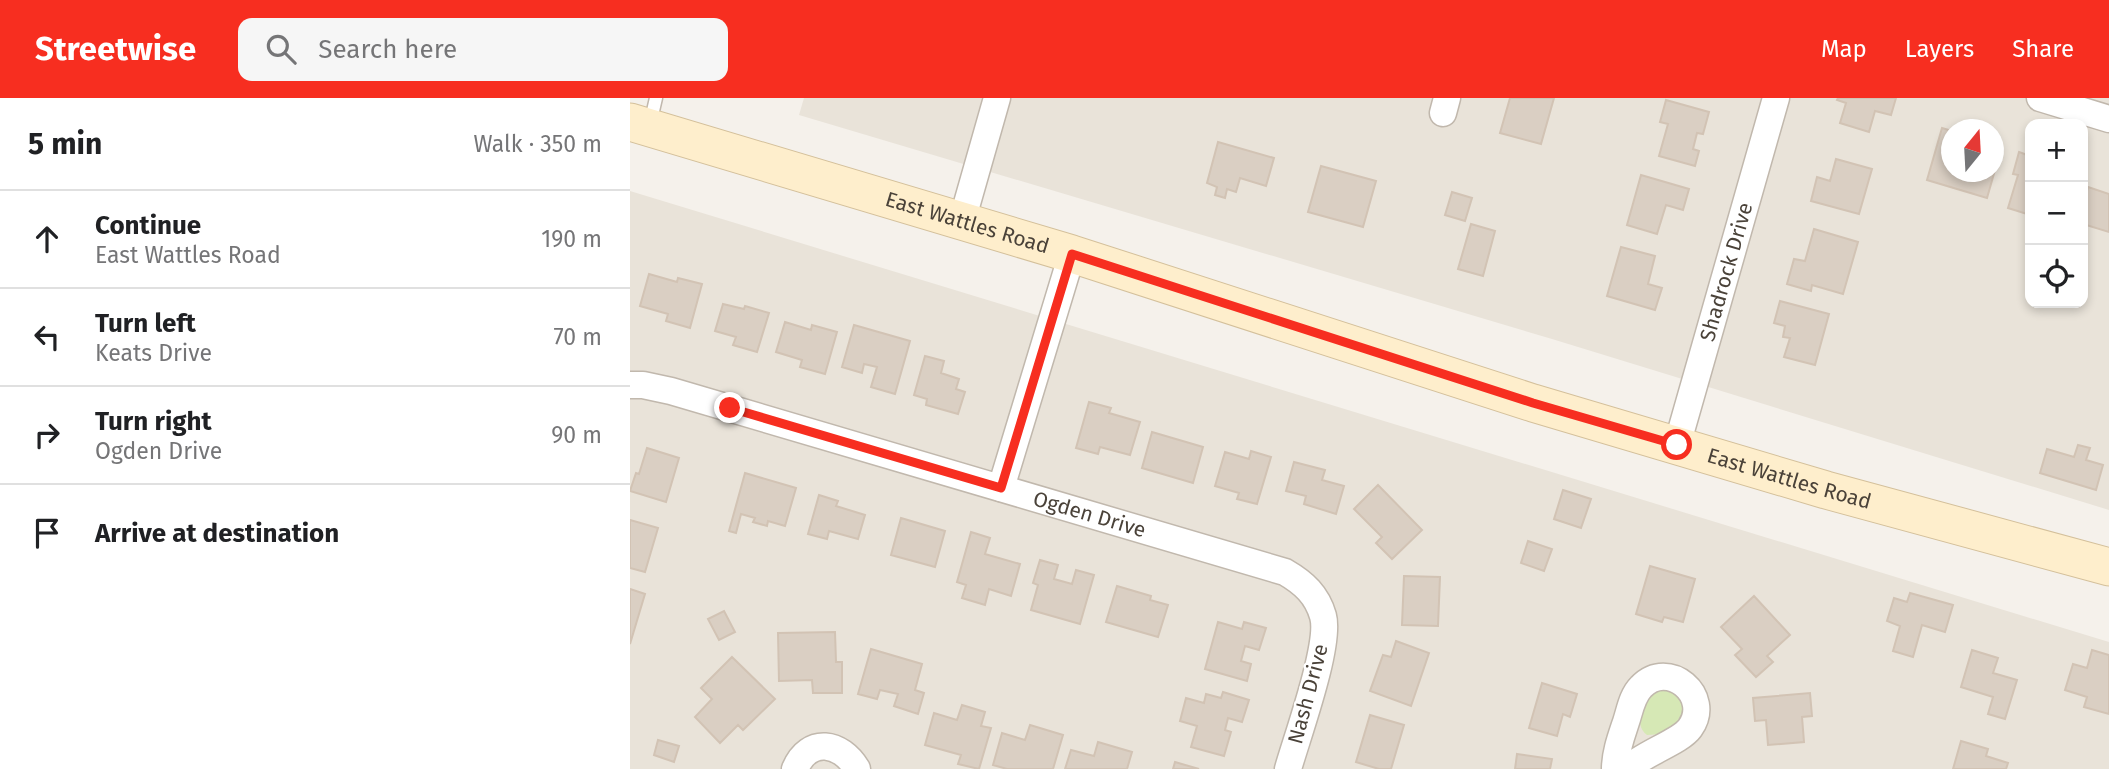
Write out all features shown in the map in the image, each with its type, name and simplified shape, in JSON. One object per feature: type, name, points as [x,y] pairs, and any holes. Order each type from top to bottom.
[{"type":"main road","name":"East Wattles Road","points":[[645,116],[1533,403],[1826,490],[2109,567]]},
{"type":"street","points":[[962,220],[997,98]]},
{"type":"street","name":"Shadrock Drive","points":[[1677,445],[1776,98]]},
{"type":"street","points":[[2040,98],[2109,119]]},
{"type":"street","points":[[1001,488],[1072,254]]},
{"type":"street","name":"Ogden Drive","points":[[630,385],[664,389],[1285,572],[1300,581],[1312,593],[1324,619]]},
{"type":"street","name":"Nash Drive","points":[[1288,769],[1323,646],[1324,619]]},
{"type":"street","points":[[1615,769],[1619,744],[1636,694],[1642,685],[1664,676],[1686,684],[1694,695],[1697,708],[1689,729],[1638,758],[1627,769]]},
{"type":"street","points":[[795,769],[805,753],[822,747],[841,750],[850,757],[857,769]]},
{"type":"shaded area","points":[[804,98],[2109,98],[2109,510],[1552,339],[799,115]]},
{"type":"shaded area","points":[[630,191],[2109,642],[2109,769],[630,769]]},
{"type":"green space","points":[[1656,690],[1673,690],[1684,703],[1680,717],[1673,727],[1662,733],[1647,735],[1642,730],[1640,718]]},
{"type":"building","points":[[1510,98],[1554,98],[1541,144],[1500,133]]},
{"type":"building","points":[[1896,98],[1891,115],[1875,111],[1869,132],[1840,123],[1846,103],[1837,100]]},
{"type":"building","points":[[1666,100],[1709,112],[1703,134],[1697,133],[1693,149],[1699,151],[1695,166],[1659,156],[1668,124],[1660,122]]},
{"type":"building","points":[[1941,131],[1941,182],[1992,182],[1987,198],[1927,180]]},
{"type":"building","points":[[1218,142],[1274,158],[1266,186],[1240,178],[1236,192],[1227,189],[1225,198],[1215,195],[1217,187],[1207,183]]},
{"type":"building","points":[[2019,152],[2025,154],[2025,213],[2008,208],[2018,175],[2013,174]]},
{"type":"building","points":[[1836,159],[1872,169],[1859,214],[1811,201],[1817,177],[1830,181]]},
{"type":"building","points":[[1321,166],[1376,181],[1363,227],[1308,212]]},
{"type":"building","points":[[1641,175],[1689,189],[1683,210],[1666,205],[1657,234],[1627,225]]},
{"type":"building","points":[[2088,187],[2109,194],[2109,232],[2088,226]]},
{"type":"building","points":[[1452,192],[1472,198],[1465,221],[1445,215]]},
{"type":"building","points":[[1471,224],[1495,231],[1483,276],[1458,269]]},
{"type":"building","points":[[1814,229],[1858,242],[1843,294],[1812,285],[1811,291],[1787,284],[1794,259],[1805,261]]},
{"type":"building","points":[[1621,247],[1655,256],[1648,284],[1662,288],[1655,310],[1607,296]]},
{"type":"building","points":[[649,274],[677,282],[678,278],[702,284],[690,328],[666,321],[668,314],[640,306]]},
{"type":"building","points":[[1780,301],[1829,314],[1815,365],[1784,357],[1790,338],[1783,337],[1785,326],[1774,323]]},
{"type":"building","points":[[723,304],[744,309],[745,306],[769,313],[757,352],[733,345],[736,337],[715,331]]},
{"type":"building","points":[[785,322],[811,330],[812,325],[837,332],[825,374],[800,367],[802,360],[776,352]]},
{"type":"building","points":[[854,325],[910,341],[895,394],[871,387],[877,367],[864,364],[862,373],[842,367]]},
{"type":"building","points":[[925,356],[944,361],[941,373],[959,379],[956,389],[965,392],[958,414],[926,405],[927,399],[914,395]]},
{"type":"building","points":[[1089,402],[1111,408],[1109,413],[1140,422],[1130,455],[1100,447],[1098,454],[1076,448]]},
{"type":"building","points":[[1152,432],[1203,447],[1193,483],[1142,468]]},
{"type":"building","points":[[2078,445],[2090,448],[2086,460],[2103,465],[2096,490],[2040,473],[2047,449],[2074,457]]},
{"type":"building","points":[[647,448],[679,458],[666,502],[630,491],[636,473],[639,474]]},
{"type":"building","points":[[1251,451],[1271,457],[1257,504],[1237,499],[1239,493],[1215,486],[1225,452],[1249,459]]},
{"type":"building","points":[[1294,462],[1325,470],[1322,480],[1344,486],[1336,514],[1304,504],[1306,496],[1286,491]]},
{"type":"building","points":[[745,473],[796,488],[785,526],[768,521],[767,526],[753,522],[755,518],[741,514],[736,533],[729,531]]},
{"type":"building","points":[[1378,485],[1422,530],[1392,559],[1376,543],[1382,537],[1354,509]]},
{"type":"building","points":[[1563,490],[1591,499],[1581,528],[1554,519]]},
{"type":"building","points":[[819,495],[838,501],[836,506],[865,515],[858,539],[829,531],[827,539],[808,534]]},
{"type":"building","points":[[901,518],[945,531],[935,567],[891,555]]},
{"type":"building","points":[[630,520],[658,528],[645,572],[630,568]]},
{"type":"building","points":[[971,532],[990,538],[985,554],[1020,564],[1011,596],[989,589],[985,605],[962,598],[966,585],[957,582]]},
{"type":"building","points":[[1528,541],[1552,549],[1544,571],[1521,563]]},
{"type":"building","points":[[1040,560],[1058,565],[1054,579],[1072,584],[1076,570],[1094,575],[1080,624],[1031,610],[1038,585],[1033,583]]},
{"type":"building","points":[[1650,566],[1695,579],[1683,622],[1664,617],[1662,622],[1636,614]]},
{"type":"building","points":[[1404,576],[1440,577],[1438,626],[1402,625]]},
{"type":"building","points":[[1117,586],[1151,596],[1150,600],[1168,605],[1158,637],[1106,622]]},
{"type":"building","points":[[630,589],[645,594],[630,644]]},
{"type":"building","points":[[1910,593],[1953,605],[1945,632],[1922,625],[1913,657],[1893,651],[1900,626],[1887,621],[1894,598],[1907,602]]},
{"type":"building","points":[[1754,596],[1790,635],[1767,656],[1773,662],[1756,677],[1735,655],[1742,649],[1721,627]]},
{"type":"building","points":[[724,611],[735,632],[719,640],[708,619]]},
{"type":"building","points":[[1218,622],[1242,629],[1244,622],[1266,628],[1259,650],[1245,646],[1241,661],[1251,664],[1247,681],[1205,669]]},
{"type":"building","points":[[835,632],[836,662],[842,662],[842,693],[813,693],[812,680],[779,681],[778,633]]},
{"type":"building","points":[[1396,641],[1429,653],[1411,706],[1370,691],[1383,655],[1391,657]]},
{"type":"building","points":[[871,649],[922,664],[915,690],[924,693],[918,714],[894,706],[898,694],[880,690],[877,699],[858,694]]},
{"type":"building","points":[[1972,650],[1998,658],[1993,673],[2017,680],[2005,719],[1988,714],[1993,697],[1961,687]]},
{"type":"building","points":[[2092,650],[2109,655],[2109,714],[2084,707],[2087,697],[2065,690],[2073,664],[2087,668]]},
{"type":"building","points":[[732,657],[775,699],[743,730],[738,725],[720,743],[695,717],[712,699],[701,688]]},
{"type":"building","points":[[1542,683],[1577,694],[1570,717],[1563,714],[1557,736],[1529,728]]},
{"type":"building","points":[[1223,692],[1249,700],[1242,722],[1228,718],[1225,730],[1231,732],[1224,756],[1191,747],[1197,726],[1180,721],[1186,698],[1204,703],[1206,694],[1221,698]]},
{"type":"building","points":[[1810,693],[1812,716],[1802,717],[1804,742],[1768,745],[1766,720],[1755,721],[1753,698]]},
{"type":"building","points":[[962,705],[985,712],[981,726],[991,728],[979,769],[958,764],[961,755],[925,745],[934,713],[957,720]]},
{"type":"building","points":[[1370,715],[1404,725],[1391,769],[1379,769],[1356,762]]},
{"type":"building","points":[[1030,725],[1063,735],[1053,769],[1007,769],[993,765],[1002,733],[1025,740]]},
{"type":"building","points":[[658,740],[679,746],[674,762],[654,755]]},
{"type":"building","points":[[1961,741],[1988,749],[1986,756],[2008,763],[2006,769],[1953,769]]},
{"type":"building","points":[[1098,742],[1132,752],[1127,769],[1065,769],[1071,750],[1094,756]]},
{"type":"building","points":[[1517,754],[1552,759],[1550,769],[1515,769]]},
{"type":"building","points":[[1175,762],[1199,769],[1173,769]]},
{"type":"route","points":[[730,408],[1001,488],[1072,254],[1533,403],[1677,445]]}]
